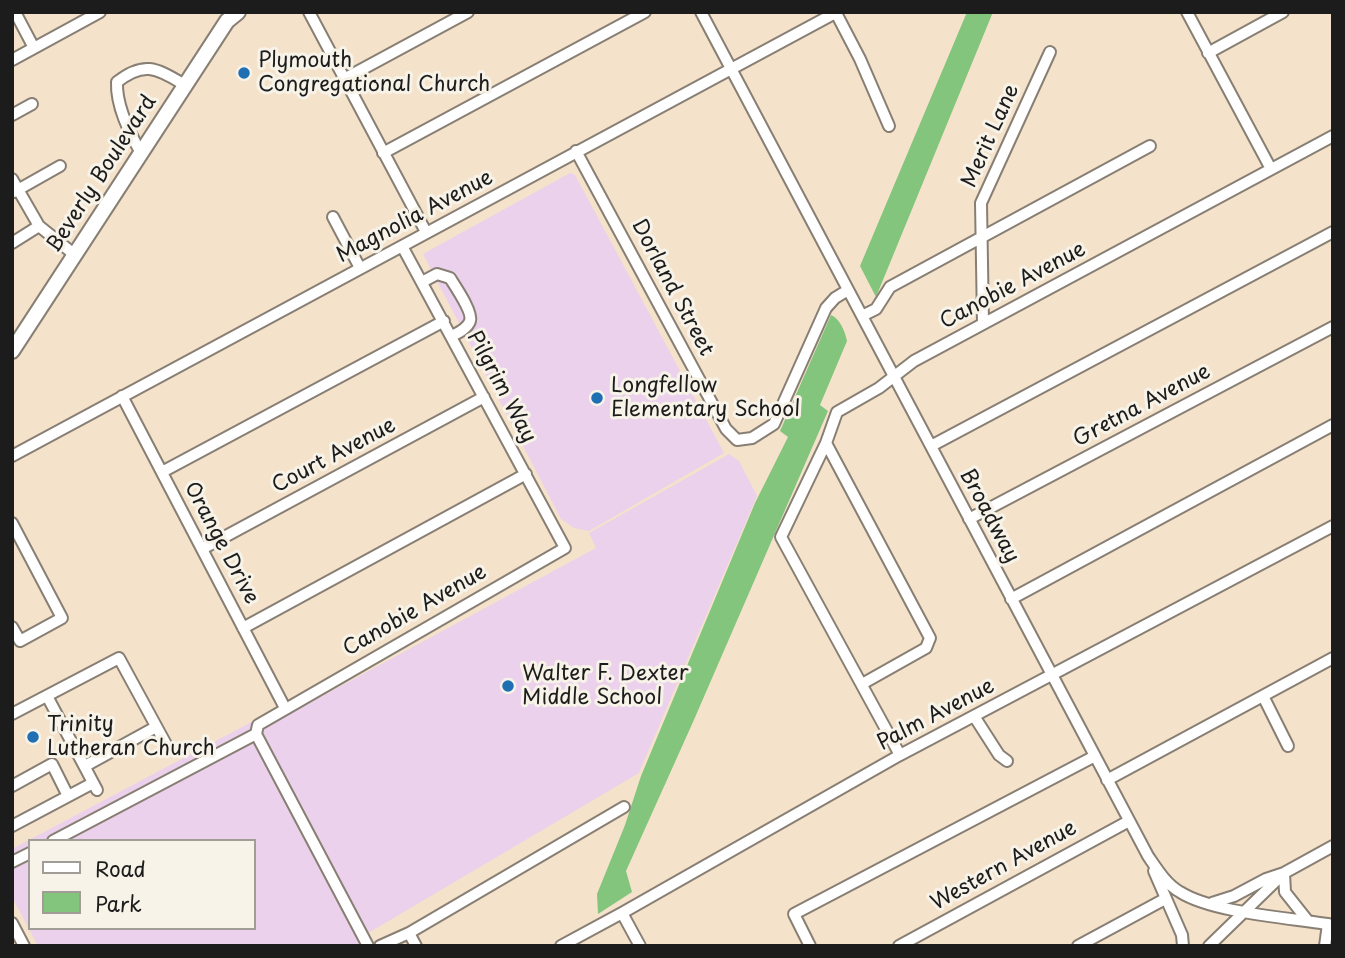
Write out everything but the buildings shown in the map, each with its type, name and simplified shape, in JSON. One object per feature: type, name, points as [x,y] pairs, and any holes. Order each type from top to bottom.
[{"type":"main road","name":"Beverly Boulevard","points":[[12,351],[231,15]]},
{"type":"street","points":[[15,12],[34,48]]},
{"type":"street","points":[[12,60],[100,12]]},
{"type":"street","points":[[309,12],[426,232]]},
{"type":"street","points":[[344,79],[468,12]]},
{"type":"street","points":[[383,153],[645,12]]},
{"type":"street","name":"Broadway","points":[[701,12],[1148,856],[1164,879],[1180,892],[1209,904],[1330,924]]},
{"type":"street","points":[[1187,12],[1271,169]]},
{"type":"street","points":[[1208,53],[1283,12]]},
{"type":"street","points":[[837,13],[889,126]]},
{"type":"street","name":"Magnolia Avenue","points":[[12,456],[837,13]]},
{"type":"street","name":"Merit Lane","points":[[983,323],[981,203],[1050,52]]},
{"type":"street","points":[[141,153],[121,109],[116,93],[117,82],[138,68],[150,68],[185,85]]},
{"type":"street","points":[[12,115],[32,104]]},
{"type":"street","name":"Canobie Avenue","points":[[862,684],[781,537],[826,443],[837,412],[879,388],[914,360],[1333,136]]},
{"type":"street","points":[[862,316],[876,309],[890,288],[1150,146]]},
{"type":"street","name":"Dorland Street","points":[[576,152],[726,429],[737,440],[752,438],[774,424],[825,308],[848,290]]},
{"type":"street","points":[[15,192],[60,166]]},
{"type":"street","points":[[12,179],[15,192],[39,226],[75,255]]},
{"type":"street","points":[[333,217],[360,268]]},
{"type":"street","points":[[12,243],[39,226]]},
{"type":"street","points":[[931,446],[1333,232]]},
{"type":"street","name":"Pilgrim Way","points":[[402,246],[565,548]]},
{"type":"street","points":[[422,282],[437,274],[450,278],[468,310],[471,318],[469,323],[452,337]]},
{"type":"street","points":[[162,472],[444,321]]},
{"type":"street","name":"Gretna Avenue","points":[[969,519],[1333,327]]},
{"type":"street","name":"Orange Drive","points":[[122,396],[285,708]]},
{"type":"street","name":"Court Avenue","points":[[202,549],[484,397]]},
{"type":"street","points":[[1011,599],[1333,425]]},
{"type":"street","points":[[826,443],[930,638],[926,648],[862,684],[900,755]]},
{"type":"street","points":[[243,628],[526,474]]},
{"type":"street","points":[[12,523],[62,618],[20,641],[12,627]]},
{"type":"street","name":"Palm Avenue","points":[[561,946],[900,755],[1333,526]]},
{"type":"street","name":"Canobie Avenue","points":[[57,839],[256,734],[262,720],[565,548]]},
{"type":"street","points":[[12,714],[119,658],[168,748]]},
{"type":"street","points":[[1107,779],[1333,658]]},
{"type":"street","points":[[12,826],[68,796],[95,786],[47,696]]},
{"type":"street","points":[[1262,696],[1288,746]]},
{"type":"street","points":[[974,716],[999,755],[1007,761]]},
{"type":"street","points":[[85,766],[156,727]]},
{"type":"street","points":[[256,734],[368,946]]},
{"type":"street","points":[[810,946],[794,914],[1094,756]]},
{"type":"street","points":[[12,786],[52,764],[68,796]]},
{"type":"street","points":[[380,946],[409,933],[624,807]]},
{"type":"street","name":"Western Avenue","points":[[899,946],[1129,821]]},
{"type":"street","points":[[1209,904],[1234,896],[1284,873],[1333,846]]},
{"type":"street","points":[[12,862],[28,854]]},
{"type":"street","points":[[1148,856],[1182,935],[1183,946]]},
{"type":"street","points":[[1209,946],[1284,873]]},
{"type":"street","points":[[1284,873],[1285,892],[1308,921]]},
{"type":"street","points":[[1078,946],[1166,899]]},
{"type":"street","points":[[622,913],[640,946]]},
{"type":"street","points":[[12,923],[24,946]]},
{"type":"street","points":[[1325,946],[1330,924]]},
{"type":"street","points":[[409,933],[416,946]]},
{"type":"shaded area","name":"Longfellow Elementary School","points":[[570,173],[575,175],[724,453],[589,531],[574,528],[561,519],[423,254]]},
{"type":"shaded area","name":"Walter F. Dexter Middle School","points":[[729,454],[739,461],[757,496],[639,773],[358,939],[361,946],[38,946],[30,930],[256,930],[256,839],[31,839],[259,718],[265,727],[596,548],[589,533]]},
{"type":"shaded area","name":"Walter F. Dexter Middle School","points":[[28,841],[28,927],[12,897],[12,849]]},
{"type":"green space","points":[[967,12],[993,12],[876,297],[860,266]]},
{"type":"green space","points":[[831,315],[842,326],[847,341],[820,405],[828,411],[626,871],[632,892],[598,914],[597,894],[625,825],[641,776],[755,503],[788,437],[780,431]]},
{"type":"place","name":"Plymouth Congregational Church","points":[[244,73]]},
{"type":"place","name":"Longfellow Elementary School","points":[[597,398]]},
{"type":"place","name":"Walter F. Dexter Middle School","points":[[508,686]]},
{"type":"place","name":"Trinity Lutheran Church","points":[[33,737]]}]
